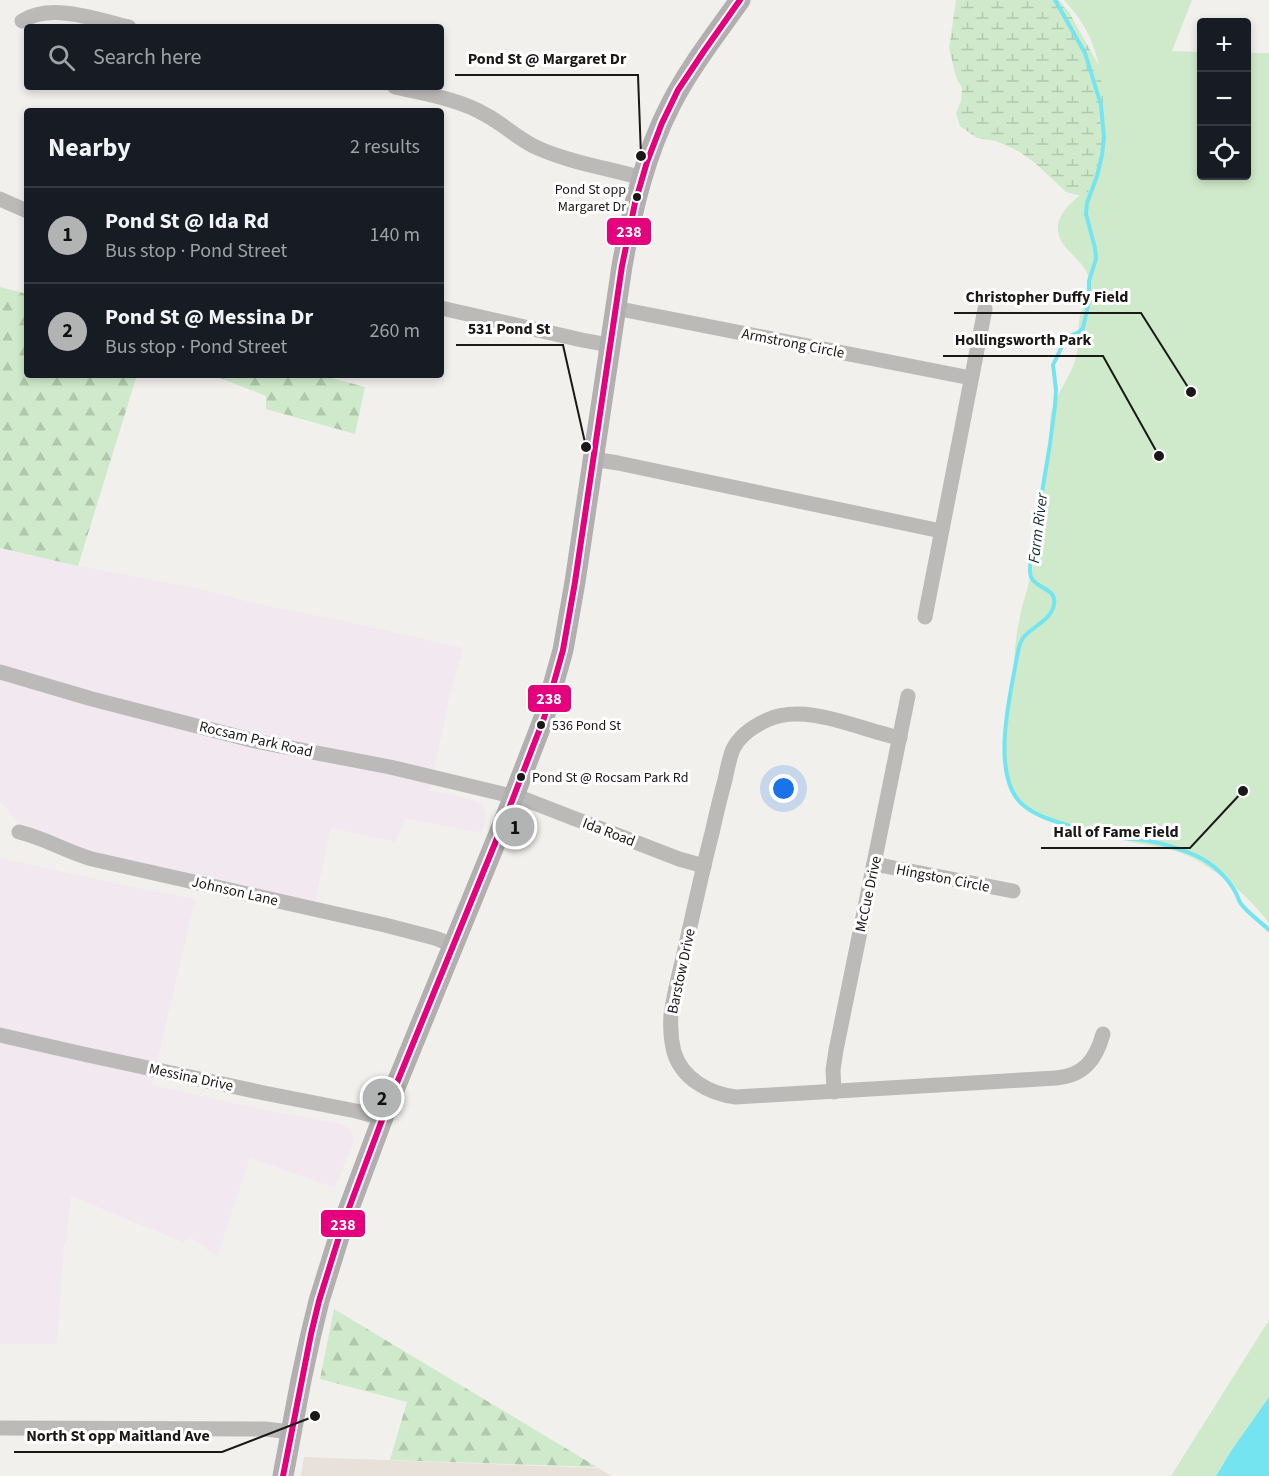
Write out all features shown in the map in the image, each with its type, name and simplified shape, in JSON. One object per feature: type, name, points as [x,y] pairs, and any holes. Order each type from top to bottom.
[{"type":"main road","points":[[284,1476],[301,1380],[319,1301],[350,1203],[382,1118],[544,718],[571,609],[615,308],[629,229],[642,178],[671,104],[693,67],[740,0]]},
{"type":"street","points":[[22,21],[37,14],[53,12],[115,24]]},
{"type":"street","points":[[408,90],[476,110],[495,120],[520,139],[556,156],[642,178]]},
{"type":"street","points":[[0,199],[24,210]]},
{"type":"street","name":"Armstrong Circle","points":[[615,308],[971,378]]},
{"type":"street","points":[[444,309],[609,345]]},
{"type":"street","points":[[925,617],[985,309]]},
{"type":"street","points":[[593,459],[941,531]]},
{"type":"street","name":"Rocsam Park Road","points":[[0,672],[99,701],[255,741],[376,764],[514,796]]},
{"type":"street","name":"McCue Drive","points":[[834,1092],[834,1059],[908,696]]},
{"type":"street","name":"Barstow Drive","points":[[900,738],[824,717],[793,714],[775,717],[750,730],[738,741],[730,758],[671,1014],[671,1033],[678,1062],[706,1088],[725,1096],[749,1097],[1065,1077],[1073,1075],[1087,1065],[1098,1050],[1103,1034]]},
{"type":"street","name":"Ida Road","points":[[514,796],[679,859],[704,866]]},
{"type":"street","name":"Johnson Lane","points":[[19,832],[38,837],[92,859],[385,925],[453,945]]},
{"type":"street","name":"Hingston Circle","points":[[874,864],[1013,891]]},
{"type":"street","name":"Messina Drive","points":[[0,1035],[382,1118]]},
{"type":"street","points":[[0,1428],[266,1429],[291,1432]]},
{"type":"shaded area","points":[[0,549],[199,589],[262,605],[463,648],[449,699],[430,790],[480,803],[486,816],[481,833],[405,818],[396,842],[331,828],[315,903],[93,853],[19,823],[0,801]]},
{"type":"shaded area","points":[[0,858],[195,899],[152,1085],[269,1111],[342,1124],[349,1129],[353,1137],[353,1143],[335,1188],[250,1158],[217,1257],[192,1238],[182,1242],[71,1196],[66,1243],[64,1244],[57,1344],[0,1344]]},
{"type":"shaded area","points":[[304,1457],[598,1468],[612,1476],[301,1476]]},
{"type":"green space","points":[[956,0],[1059,0],[1069,12],[1099,66],[1105,84],[1107,103],[1102,190],[1085,197],[1066,192],[1020,152],[996,141],[977,138],[960,126],[956,113],[961,101],[962,88],[956,77],[949,48]]},
{"type":"green space","points":[[1064,0],[1192,0],[1172,51],[1197,52],[1197,180],[1251,180],[1251,53],[1269,53],[1269,923],[1242,893],[1220,875],[1197,861],[1173,851],[1040,818],[1020,804],[1009,779],[1006,739],[1016,641],[1035,552],[1039,497],[1049,453],[1051,413],[1075,361],[1080,315],[1089,288],[1089,278],[1080,263],[1062,243],[1058,225],[1068,206],[1096,184],[1103,137],[1102,88],[1097,57],[1090,37],[1077,15]]},
{"type":"green space","points":[[0,287],[24,293],[24,378],[136,378],[78,566],[0,548]]},
{"type":"green space","points":[[220,378],[331,378],[365,387],[355,434],[266,409],[266,396]]},
{"type":"green space","points":[[334,1309],[597,1467],[390,1460],[407,1402],[320,1379]]},
{"type":"green space","points":[[1269,1320],[1269,1397],[1216,1476],[1171,1476]]},
{"type":"water","points":[[1269,1397],[1269,1476],[1216,1476],[1231,1451]]},
{"type":"waterway","name":"Farm River","points":[[1055,0],[1085,53],[1101,105],[1104,138],[1097,176],[1087,203],[1086,214],[1096,259],[1089,281],[1089,301],[1083,328],[1064,342],[1053,365],[1055,406],[1030,566],[1031,577],[1052,595],[1054,604],[1049,615],[1022,639],[1019,647],[1005,730],[1007,773],[1012,791],[1023,805],[1042,816],[1099,835],[1144,840],[1203,859],[1224,876],[1244,908],[1269,930]]},
{"type":"transit line","name":"238","points":[[283,1476],[311,1334],[343,1224],[385,1112],[544,718],[563,650],[622,266],[635,203],[647,162],[678,90],[740,0]]},
{"type":"place","name":"Pond St @ Margaret Dr","points":[[641,156]]},
{"type":"place","name":"Pond St opp Margaret Dr","points":[[637,197]]},
{"type":"place","name":"Christopher Duffy Field","points":[[1191,392]]},
{"type":"place","name":"531 Pond St","points":[[586,447]]},
{"type":"place","name":"Hollingsworth Park","points":[[1159,456]]},
{"type":"place","name":"536 Pond St","points":[[541,725]]},
{"type":"place","name":"Pond St @ Rocsam Park Rd","points":[[521,777]]},
{"type":"place","name":"Hall of Fame Field","points":[[1243,791]]},
{"type":"place","name":"Pond St @ Ida Rd","points":[[515,827]]},
{"type":"place","name":"Pond St @ Messina Dr","points":[[382,1098]]},
{"type":"place","name":"North St opp Maitland Ave","points":[[315,1416]]}]
